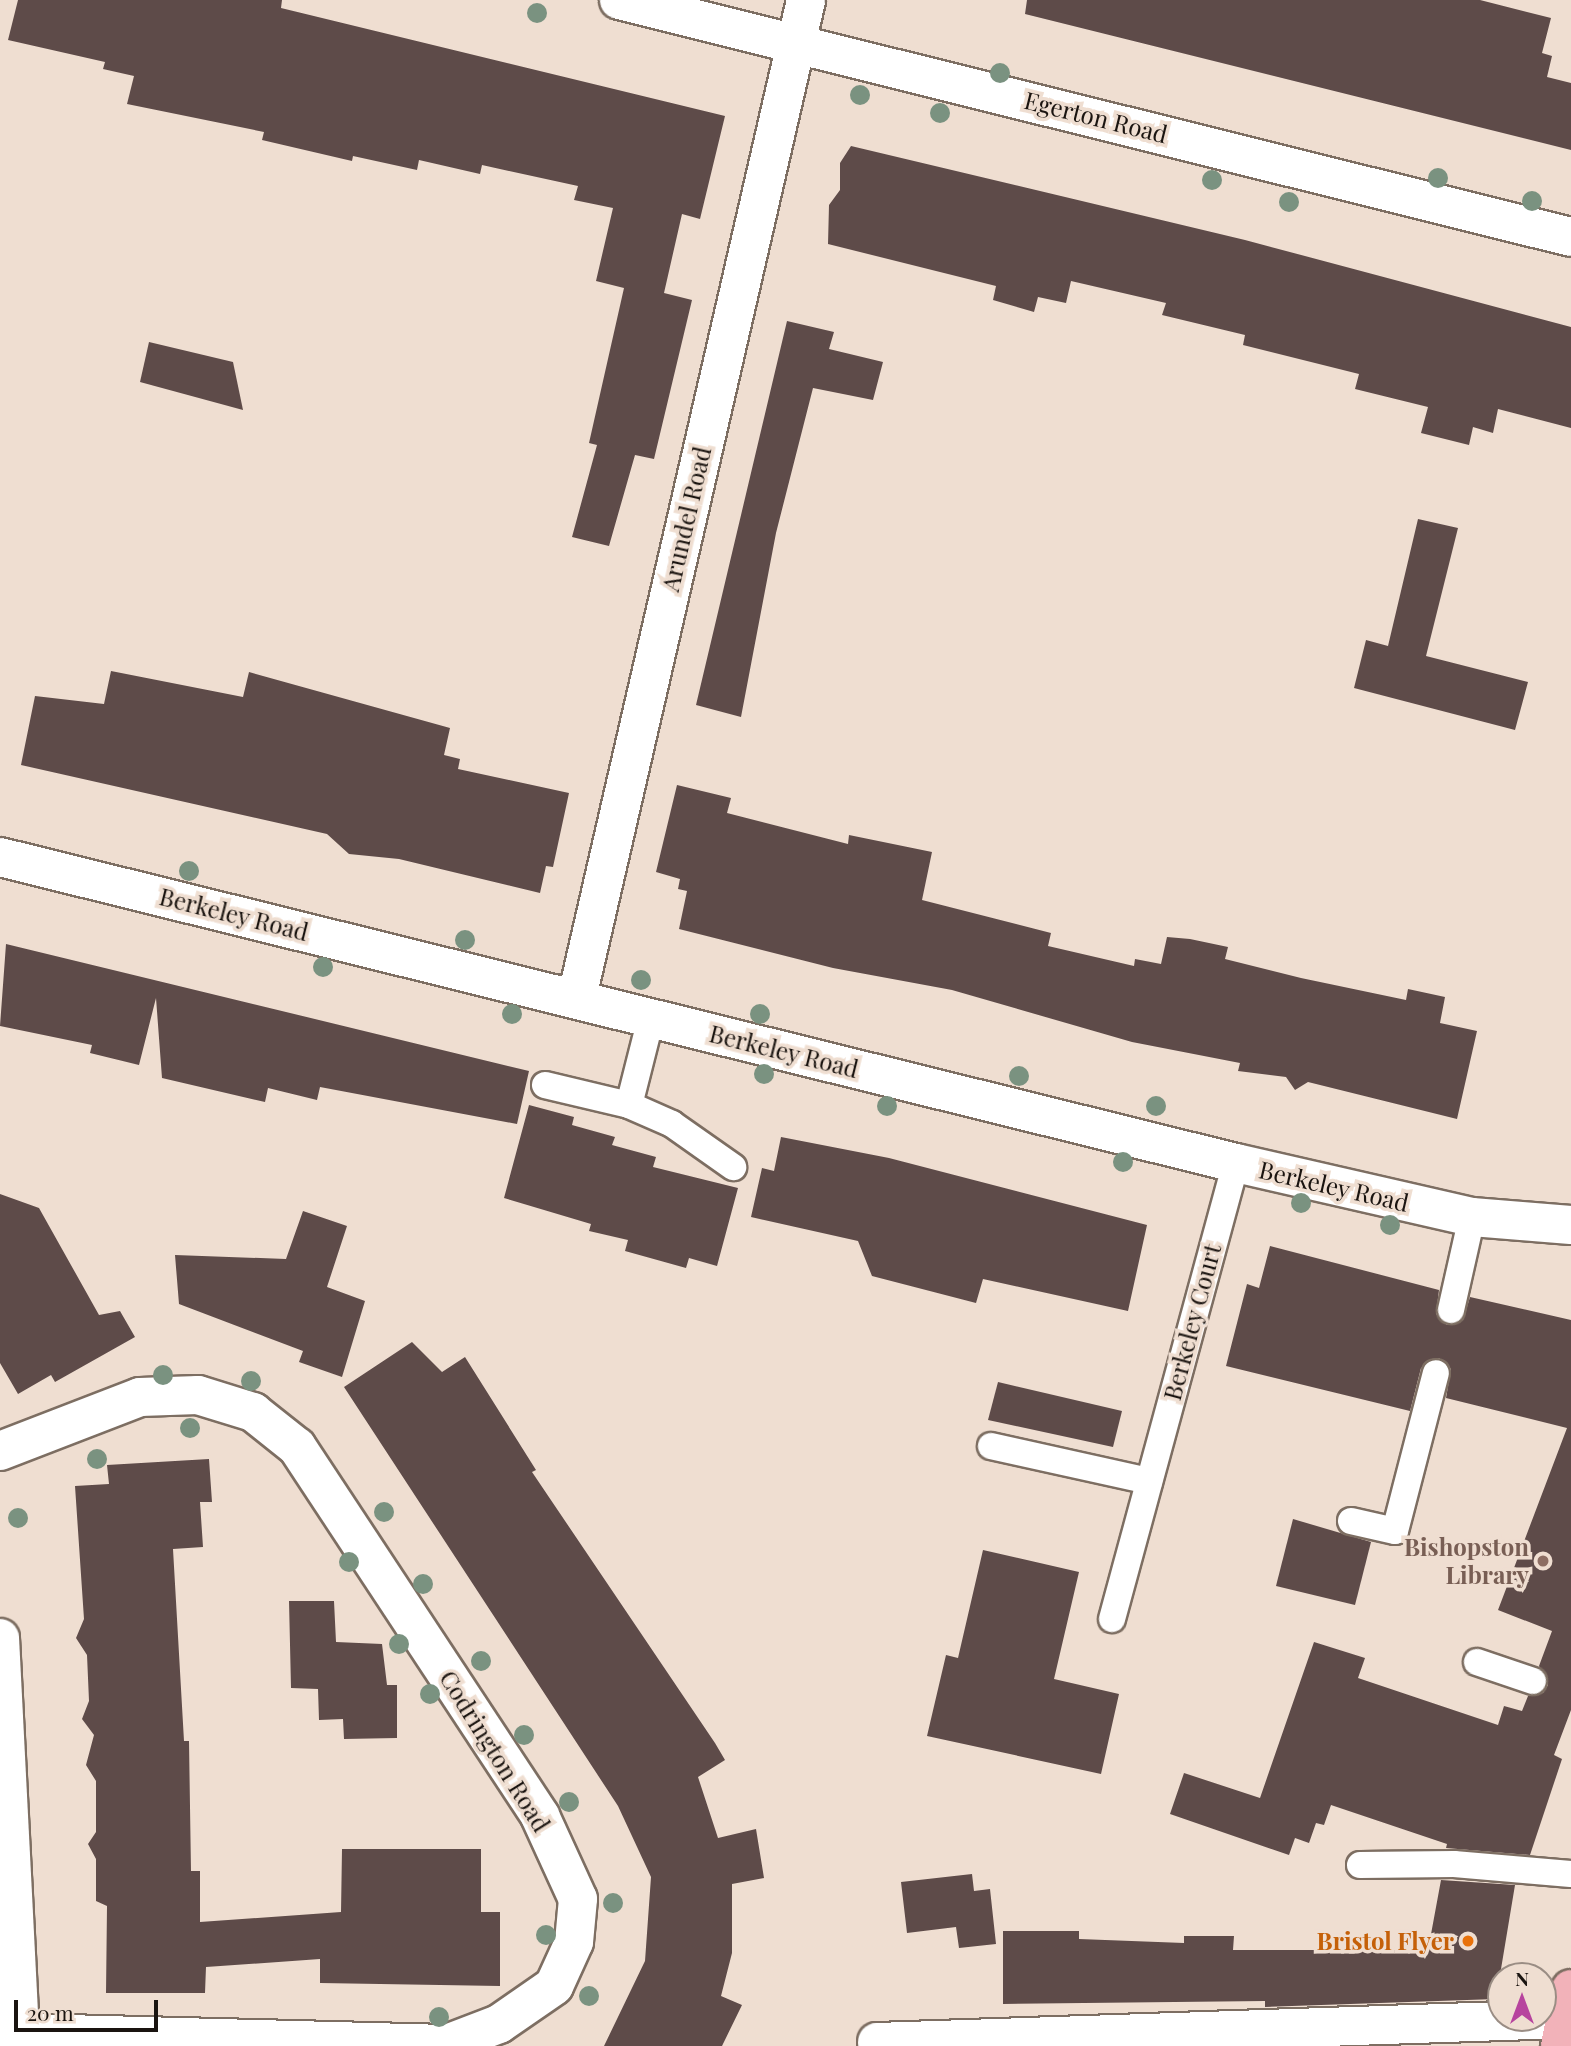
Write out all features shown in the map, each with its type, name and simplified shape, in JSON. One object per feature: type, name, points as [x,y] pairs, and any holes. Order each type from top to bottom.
[{"type":"street","name":"Egerton Road","points":[[619,0],[796,41],[1571,237]]},
{"type":"street","name":"Arundel Road","points":[[577,997],[806,0]]},
{"type":"street","name":"Berkeley Road","points":[[0,857],[577,997],[651,1018],[1236,1163],[1472,1217],[1571,1225]]},
{"type":"street","name":"Codrington Road","points":[[0,1451],[140,1396],[198,1395],[253,1412],[297,1447],[540,1816],[578,1899],[574,1942],[554,1986],[499,2024],[447,2044],[14,2036]]},
{"type":"street","points":[[0,1638],[14,2036]]},
{"type":"street","points":[[877,2042],[1565,2018]]},
{"type":"lane","points":[[629,1105],[651,1018]]},
{"type":"lane","points":[[545,1086],[629,1105],[671,1124],[733,1167]]},
{"type":"lane","name":"Berkeley Court","points":[[1112,1619],[1236,1163]]},
{"type":"lane","points":[[1451,1310],[1472,1217]]},
{"type":"lane","points":[[1351,1521],[1395,1531],[1436,1373]]},
{"type":"lane","points":[[990,1446],[1149,1481]]},
{"type":"lane","points":[[1476,1661],[1533,1681]]},
{"type":"lane","points":[[1360,1865],[1454,1864],[1571,1874]]},
{"type":"building","points":[[18,0],[282,0],[281,8],[725,116],[700,219],[682,214],[664,293],[692,300],[654,459],[635,455],[609,546],[572,537],[597,445],[589,443],[624,288],[596,281],[613,208],[574,200],[578,186],[482,165],[480,174],[419,160],[417,170],[353,156],[352,161],[262,140],[264,132],[127,104],[134,76],[103,69],[105,62],[8,40]]},
{"type":"building","points":[[1027,0],[1480,0],[1551,18],[1542,53],[1552,56],[1547,77],[1571,83],[1571,150],[1025,14]]},
{"type":"building","points":[[851,146],[1245,240],[1571,327],[1571,428],[1498,409],[1493,433],[1473,427],[1469,445],[1421,433],[1428,407],[1355,389],[1359,374],[1243,345],[1245,335],[1162,315],[1166,303],[1071,281],[1066,303],[1038,297],[1034,312],[993,300],[996,286],[828,244],[829,205],[840,190],[840,163]]},
{"type":"building","points":[[787,321],[834,332],[829,349],[883,362],[873,400],[813,388],[776,533],[741,717],[696,705]]},
{"type":"building","points":[[149,342],[233,362],[243,410],[140,382]]},
{"type":"building","points":[[1418,519],[1458,528],[1426,656],[1528,682],[1515,730],[1354,688],[1366,640],[1388,646]]},
{"type":"building","points":[[111,671],[243,697],[249,672],[450,728],[444,755],[460,759],[458,769],[569,793],[553,867],[546,866],[540,893],[399,859],[349,854],[327,834],[21,765],[35,696],[104,704]]},
{"type":"building","points":[[677,785],[731,798],[727,813],[848,844],[849,835],[932,852],[922,900],[1051,933],[1048,946],[1134,966],[1135,959],[1161,964],[1167,937],[1190,939],[1228,947],[1225,959],[1301,978],[1406,1000],[1408,989],[1445,997],[1440,1023],[1477,1031],[1457,1119],[1308,1082],[1295,1090],[1286,1077],[1238,1071],[1240,1063],[1132,1042],[952,990],[833,968],[679,929],[687,891],[678,889],[680,879],[656,872]]},
{"type":"building","points":[[6,944],[529,1071],[517,1124],[320,1087],[317,1100],[268,1088],[265,1102],[162,1078],[156,998],[139,1065],[90,1053],[92,1045],[0,1026]]},
{"type":"building","points":[[529,1105],[574,1117],[572,1125],[615,1137],[612,1145],[656,1157],[653,1167],[738,1188],[717,1266],[689,1258],[686,1268],[625,1251],[628,1240],[589,1231],[591,1224],[504,1198]]},
{"type":"building","points":[[781,1137],[889,1158],[1147,1225],[1128,1311],[983,1279],[976,1303],[872,1276],[858,1241],[751,1217],[762,1168],[774,1171]]},
{"type":"building","points":[[0,1194],[39,1208],[99,1315],[120,1311],[135,1337],[55,1382],[51,1375],[18,1394],[0,1363]]},
{"type":"building","points":[[303,1211],[347,1226],[327,1287],[365,1301],[342,1377],[299,1362],[303,1351],[179,1304],[175,1255],[286,1259]]},
{"type":"building","points":[[1270,1246],[1439,1290],[1436,1314],[1447,1325],[1463,1320],[1470,1297],[1571,1320],[1571,1710],[1554,1755],[1562,1759],[1530,1855],[1446,1848],[1447,1844],[1331,1805],[1324,1825],[1316,1823],[1309,1843],[1295,1838],[1289,1855],[1170,1814],[1184,1773],[1260,1798],[1314,1642],[1365,1658],[1358,1678],[1498,1725],[1504,1706],[1522,1711],[1528,1696],[1543,1693],[1548,1685],[1539,1666],[1552,1631],[1498,1610],[1567,1428],[1446,1398],[1451,1369],[1439,1358],[1421,1368],[1410,1411],[1226,1366],[1247,1284],[1259,1288]]},
{"type":"building","points":[[412,1342],[442,1372],[465,1357],[536,1470],[532,1472],[715,1743],[725,1760],[698,1777],[718,1838],[756,1829],[764,1878],[732,1884],[732,1953],[721,1996],[742,2005],[722,2046],[604,2046],[645,1961],[651,1877],[618,1806],[344,1387]]},
{"type":"building","points":[[998,1382],[1122,1411],[1113,1447],[988,1420]]},
{"type":"building","points":[[209,1459],[212,1502],[200,1502],[203,1547],[173,1549],[184,1741],[189,1741],[191,1871],[200,1871],[200,1922],[341,1912],[342,1849],[481,1849],[481,1912],[500,1912],[500,1986],[320,1983],[320,1959],[206,1967],[205,1993],[106,1993],[107,1906],[96,1901],[96,1859],[88,1844],[96,1832],[96,1781],[86,1765],[94,1735],[82,1719],[89,1701],[87,1655],[76,1638],[84,1619],[75,1486],[109,1484],[107,1465]]},
{"type":"building","points":[[1293,1519],[1371,1542],[1355,1605],[1276,1586]]},
{"type":"building","points":[[983,1550],[1079,1572],[1054,1679],[1119,1694],[1101,1774],[927,1736],[946,1655],[958,1658]]},
{"type":"building","points":[[289,1601],[334,1601],[336,1642],[382,1644],[387,1685],[397,1685],[397,1738],[344,1739],[343,1719],[319,1720],[318,1689],[291,1688]]},
{"type":"building","points":[[972,1874],[974,1891],[990,1889],[996,1944],[959,1948],[956,1927],[907,1933],[901,1882]]},
{"type":"building","points":[[1441,1880],[1515,1885],[1502,1962],[1487,1962],[1487,1999],[1265,2007],[1265,2001],[1003,2004],[1003,1931],[1079,1931],[1079,1939],[1184,1943],[1184,1936],[1234,1936],[1233,1950],[1411,1950],[1412,1944],[1429,1945]]},
{"type":"place","name":"Bishopston Library","points":[[1543,1561]]},
{"type":"place","name":"Bristol Flyer","points":[[1468,1941]]}]
